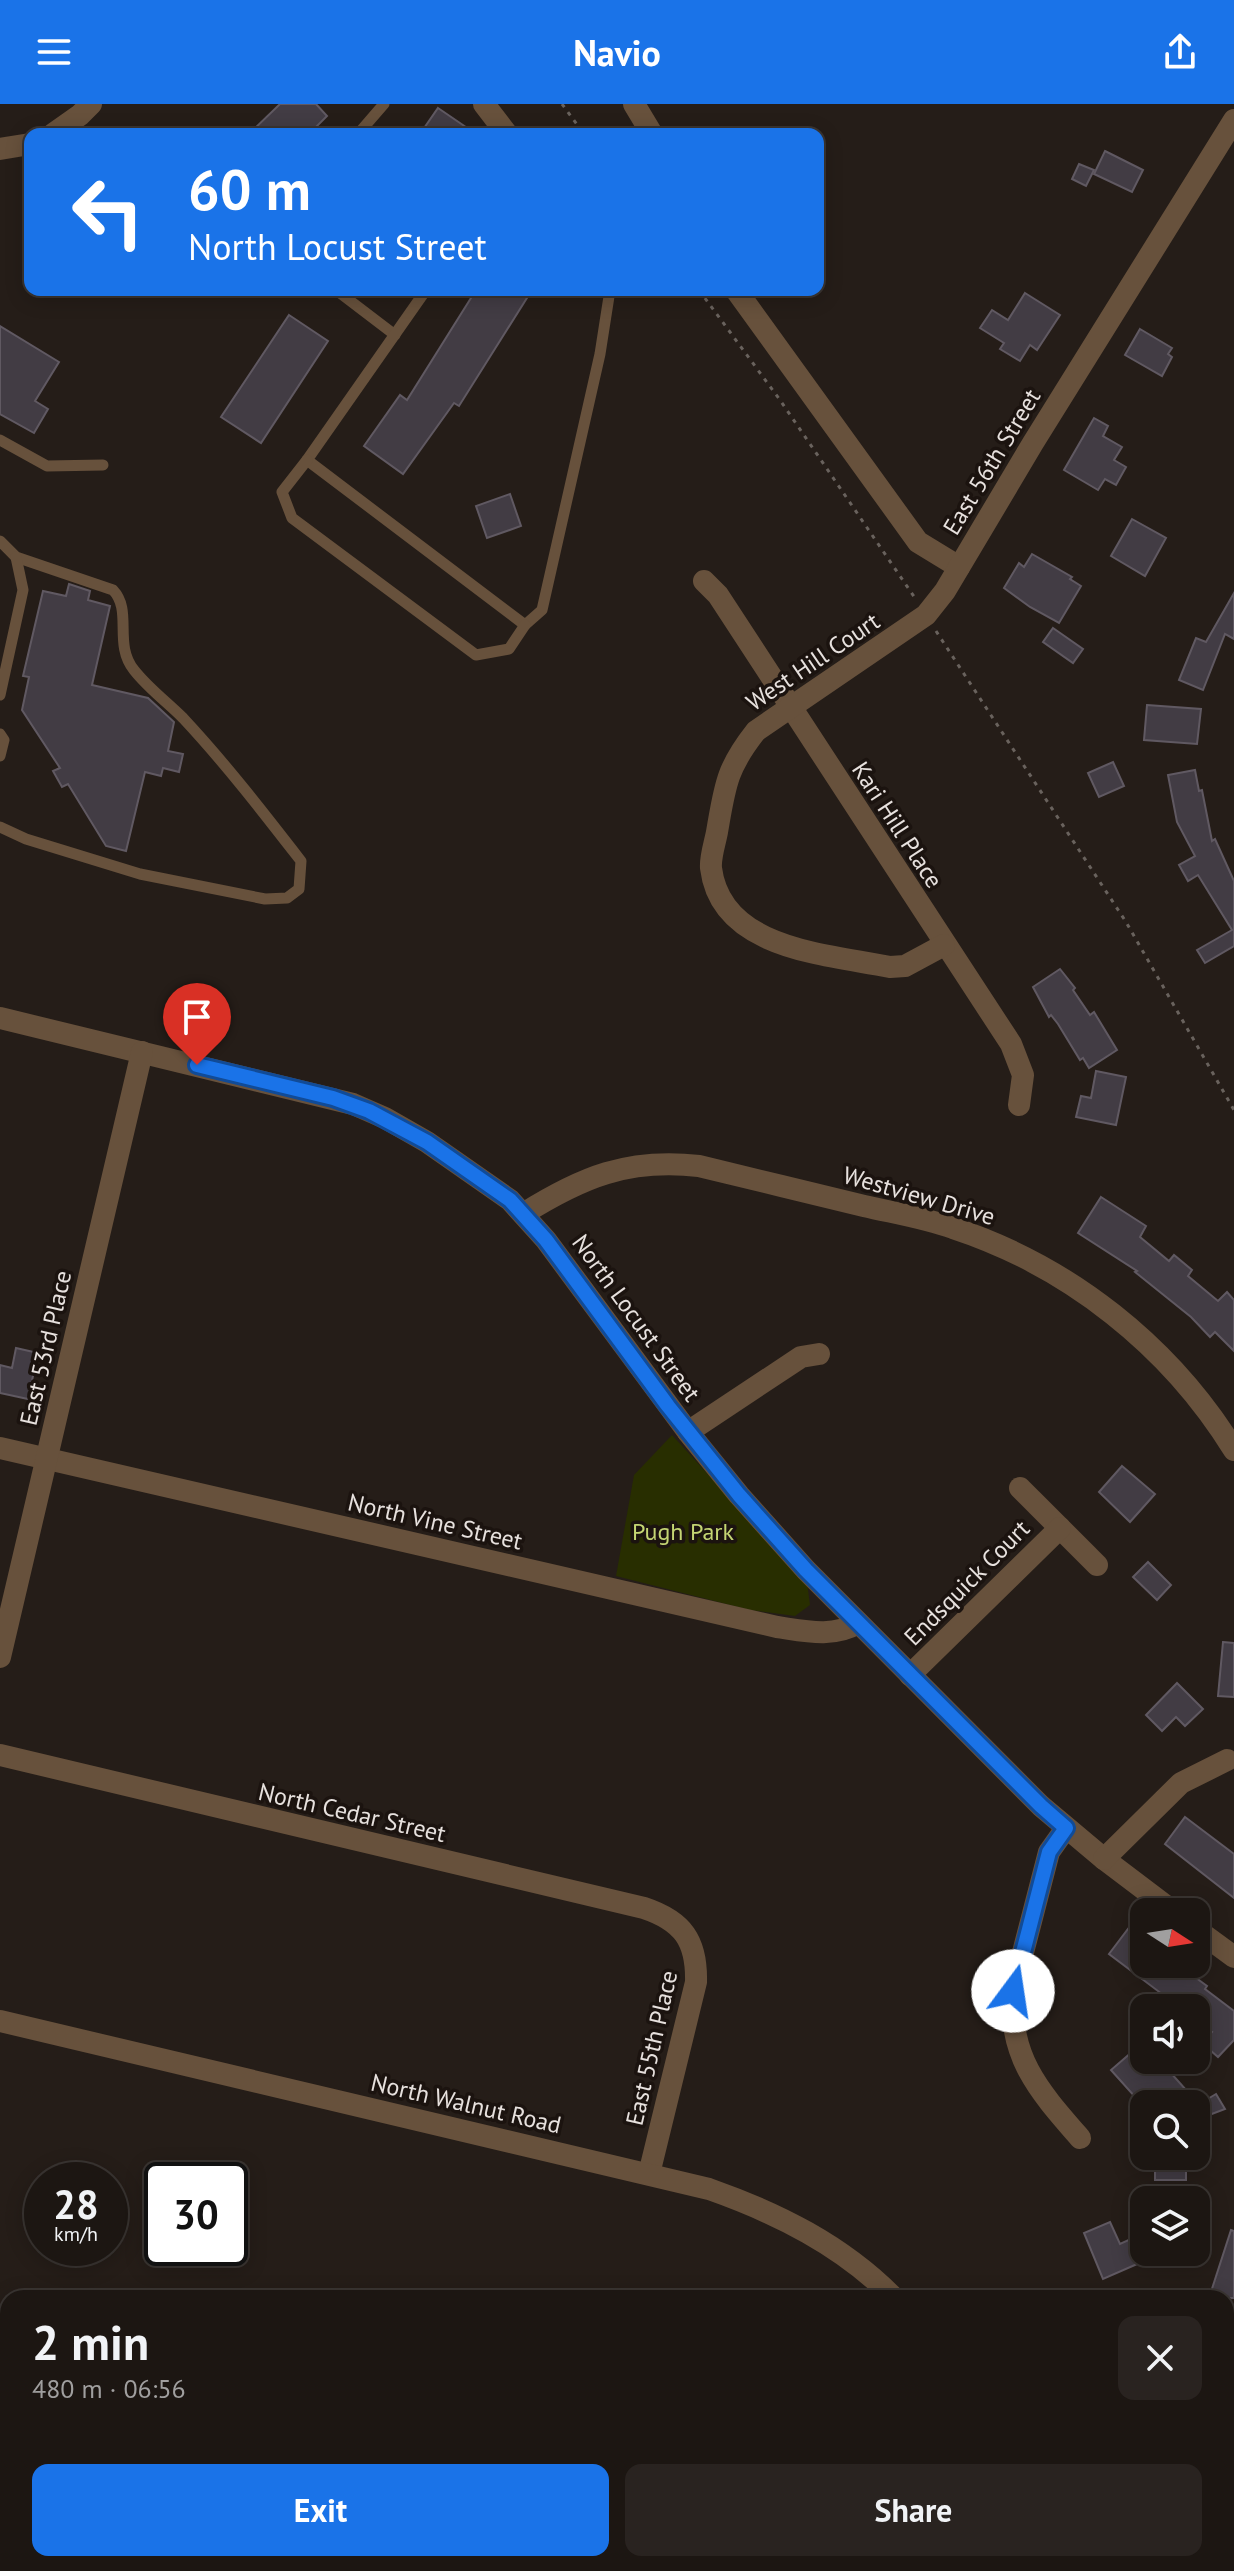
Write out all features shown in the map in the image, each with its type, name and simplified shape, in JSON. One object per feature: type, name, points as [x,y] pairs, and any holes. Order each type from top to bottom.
[{"type":"street","points":[[63,128],[91,104]]},
{"type":"street","points":[[484,104],[502,128]]},
{"type":"street","points":[[634,104],[648,128]]},
{"type":"street","name":"East 56th Street","points":[[740,296],[918,542],[959,567],[1234,120]]},
{"type":"street","points":[[0,149],[24,145]]},
{"type":"street","name":"West Hill Court","points":[[944,945],[905,966],[890,967],[797,948],[759,935],[736,920],[718,896],[711,866],[725,787],[735,758],[756,731],[926,615],[959,567]]},
{"type":"street","name":"Kari Hill Place","points":[[704,581],[718,595],[1011,1044],[1023,1075],[1019,1105]]},
{"type":"street","name":"North Locust Street","points":[[0,1018],[353,1104],[385,1118],[479,1176],[510,1200],[546,1240],[688,1432],[749,1506],[910,1675],[1066,1828],[1104,1859]]},
{"type":"street","name":"East 53rd Place","points":[[0,1657],[142,1052]]},
{"type":"street","name":"Westview Drive","points":[[523,1214],[560,1191],[605,1172],[637,1165],[672,1163],[699,1166],[950,1227],[1043,1268],[1091,1298],[1135,1332],[1177,1372],[1234,1450]]},
{"type":"street","points":[[688,1432],[801,1357],[819,1354]]},
{"type":"street","name":"North Vine Street","points":[[0,1448],[777,1627],[821,1633],[841,1632],[858,1623]]},
{"type":"street","name":"Endsquick Court","points":[[1020,1488],[1097,1565]]},
{"type":"street","name":"Endsquick Court","points":[[910,1675],[1060,1528]]},
{"type":"street","name":"North Cedar Street","points":[[0,1755],[644,1908],[661,1914],[685,1934]]},
{"type":"street","points":[[1156,1898],[1104,1859],[1181,1783],[1227,1760]]},
{"type":"street","points":[[1066,1828],[1049,1852],[1013,1991],[1011,2014],[1016,2045],[1025,2065],[1042,2094],[1080,2138]]},
{"type":"street","name":"East 55th Place","points":[[649,2174],[696,1982],[697,1962],[685,1934]]},
{"type":"street","points":[[1210,1939],[1234,1957]]},
{"type":"street","name":"North Walnut Road","points":[[0,2021],[709,2189],[752,2204],[799,2226],[862,2269],[885,2290]]},
{"type":"lane","points":[[363,128],[384,104]]},
{"type":"lane","points":[[344,296],[395,335]]},
{"type":"lane","points":[[422,296],[282,492],[292,518],[476,655],[509,649],[525,625],[542,610],[600,354],[609,296]]},
{"type":"lane","points":[[0,440],[47,466],[103,465]]},
{"type":"lane","points":[[307,460],[525,625]]},
{"type":"lane","points":[[0,541],[16,557],[113,590],[121,598],[121,640],[132,668],[182,717],[240,782],[301,861],[299,889],[287,898],[265,899],[140,874],[26,839],[0,827]]},
{"type":"lane","points":[[0,695],[23,590],[16,557]]},
{"type":"lane","points":[[0,734],[4,740],[0,756]]},
{"type":"path","points":[[562,104],[580,128]]},
{"type":"path","points":[[703,296],[788,413],[926,615],[1126,922],[1234,1110]]},
{"type":"green space","name":"Pugh Park","points":[[672,1435],[807,1582],[810,1605],[795,1616],[750,1610],[616,1576],[634,1475]]},
{"type":"building","points":[[280,104],[316,104],[327,116],[315,128],[255,128]]},
{"type":"building","points":[[438,108],[467,128],[424,128]]},
{"type":"building","points":[[1105,151],[1143,170],[1132,192],[1094,174]]},
{"type":"building","points":[[1079,164],[1094,170],[1086,186],[1072,179]]},
{"type":"building","points":[[1025,293],[1060,315],[1037,350],[1030,345],[1020,361],[1000,349],[1004,343],[980,328],[992,310],[1008,320]]},
{"type":"building","points":[[472,296],[528,296],[459,406],[454,403],[403,474],[364,446],[400,395],[407,400]]},
{"type":"building","points":[[289,315],[328,341],[261,443],[221,417]]},
{"type":"building","points":[[0,326],[59,362],[35,401],[48,409],[34,433],[0,414]]},
{"type":"building","points":[[1140,329],[1172,348],[1168,354],[1172,357],[1162,376],[1125,355]]},
{"type":"building","points":[[1094,418],[1108,426],[1103,436],[1122,447],[1114,460],[1126,467],[1116,485],[1105,479],[1098,490],[1064,470]]},
{"type":"building","points":[[510,494],[521,526],[487,538],[476,506]]},
{"type":"building","points":[[1132,519],[1166,538],[1145,576],[1111,556]]},
{"type":"building","points":[[1032,554],[1072,577],[1070,579],[1081,586],[1059,623],[1004,588],[1019,563],[1024,567]]},
{"type":"building","points":[[69,584],[90,591],[88,600],[110,606],[92,685],[148,698],[174,722],[168,751],[183,754],[179,772],[163,768],[161,776],[145,772],[126,851],[106,846],[68,784],[62,787],[53,771],[60,768],[22,710],[29,677],[23,676],[43,591],[66,596]]},
{"type":"building","points":[[1234,593],[1234,639],[1225,634],[1203,690],[1179,680],[1196,638],[1206,642]]},
{"type":"building","points":[[1053,628],[1083,649],[1073,663],[1043,642]]},
{"type":"building","points":[[1147,705],[1201,709],[1197,744],[1144,740]]},
{"type":"building","points":[[1113,762],[1124,786],[1099,797],[1088,773]]},
{"type":"building","points":[[1195,770],[1212,841],[1215,839],[1234,881],[1234,946],[1205,963],[1197,950],[1232,930],[1198,875],[1188,881],[1179,865],[1195,856],[1177,822],[1168,775]]},
{"type":"building","points":[[1060,969],[1090,1015],[1094,1012],[1117,1050],[1089,1068],[1083,1058],[1080,1060],[1051,1015],[1049,1017],[1033,987]]},
{"type":"building","points":[[1096,1071],[1126,1077],[1116,1125],[1076,1117],[1081,1096],[1091,1098]]},
{"type":"building","points":[[1101,1197],[1146,1226],[1140,1237],[1169,1261],[1174,1255],[1192,1270],[1188,1276],[1218,1301],[1227,1292],[1234,1300],[1234,1351],[1215,1332],[1210,1337],[1137,1271],[1078,1233]]},
{"type":"building","points":[[16,1348],[38,1353],[28,1399],[0,1393],[0,1365],[12,1368]]},
{"type":"building","points":[[1122,1466],[1155,1494],[1130,1522],[1099,1492]]},
{"type":"building","points":[[1148,1562],[1171,1585],[1157,1600],[1133,1577]]},
{"type":"building","points":[[1223,1642],[1234,1643],[1234,1697],[1218,1696]]},
{"type":"building","points":[[1177,1683],[1203,1709],[1185,1726],[1176,1717],[1162,1731],[1146,1715]]},
{"type":"building","points":[[1185,1817],[1234,1854],[1234,1898],[1165,1844]]},
{"type":"building","points":[[1130,1926],[1130,1970],[1109,1954]]},
{"type":"building","points":[[1141,1978],[1196,1978],[1207,1986],[1205,1989],[1234,2011],[1234,2040],[1218,2057],[1210,2050],[1210,1994],[1162,1994]]},
{"type":"building","points":[[1130,2054],[1130,2074],[1172,2074],[1186,2090],[1130,2091],[1111,2070]]},
{"type":"building","points":[[1216,2094],[1225,2109],[1210,2115],[1210,2098]]},
{"type":"building","points":[[1155,2170],[1186,2170],[1186,2180],[1155,2180]]},
{"type":"building","points":[[1110,2222],[1120,2244],[1130,2239],[1130,2266],[1133,2266],[1103,2279],[1084,2233]]},
{"type":"building","points":[[1231,2230],[1234,2231],[1234,2290],[1212,2290]]},
{"type":"route","points":[[197,1065],[353,1104],[427,1142],[510,1200],[546,1240],[668,1406],[739,1495],[806,1570],[1066,1828],[1049,1852],[1013,1991]]}]
